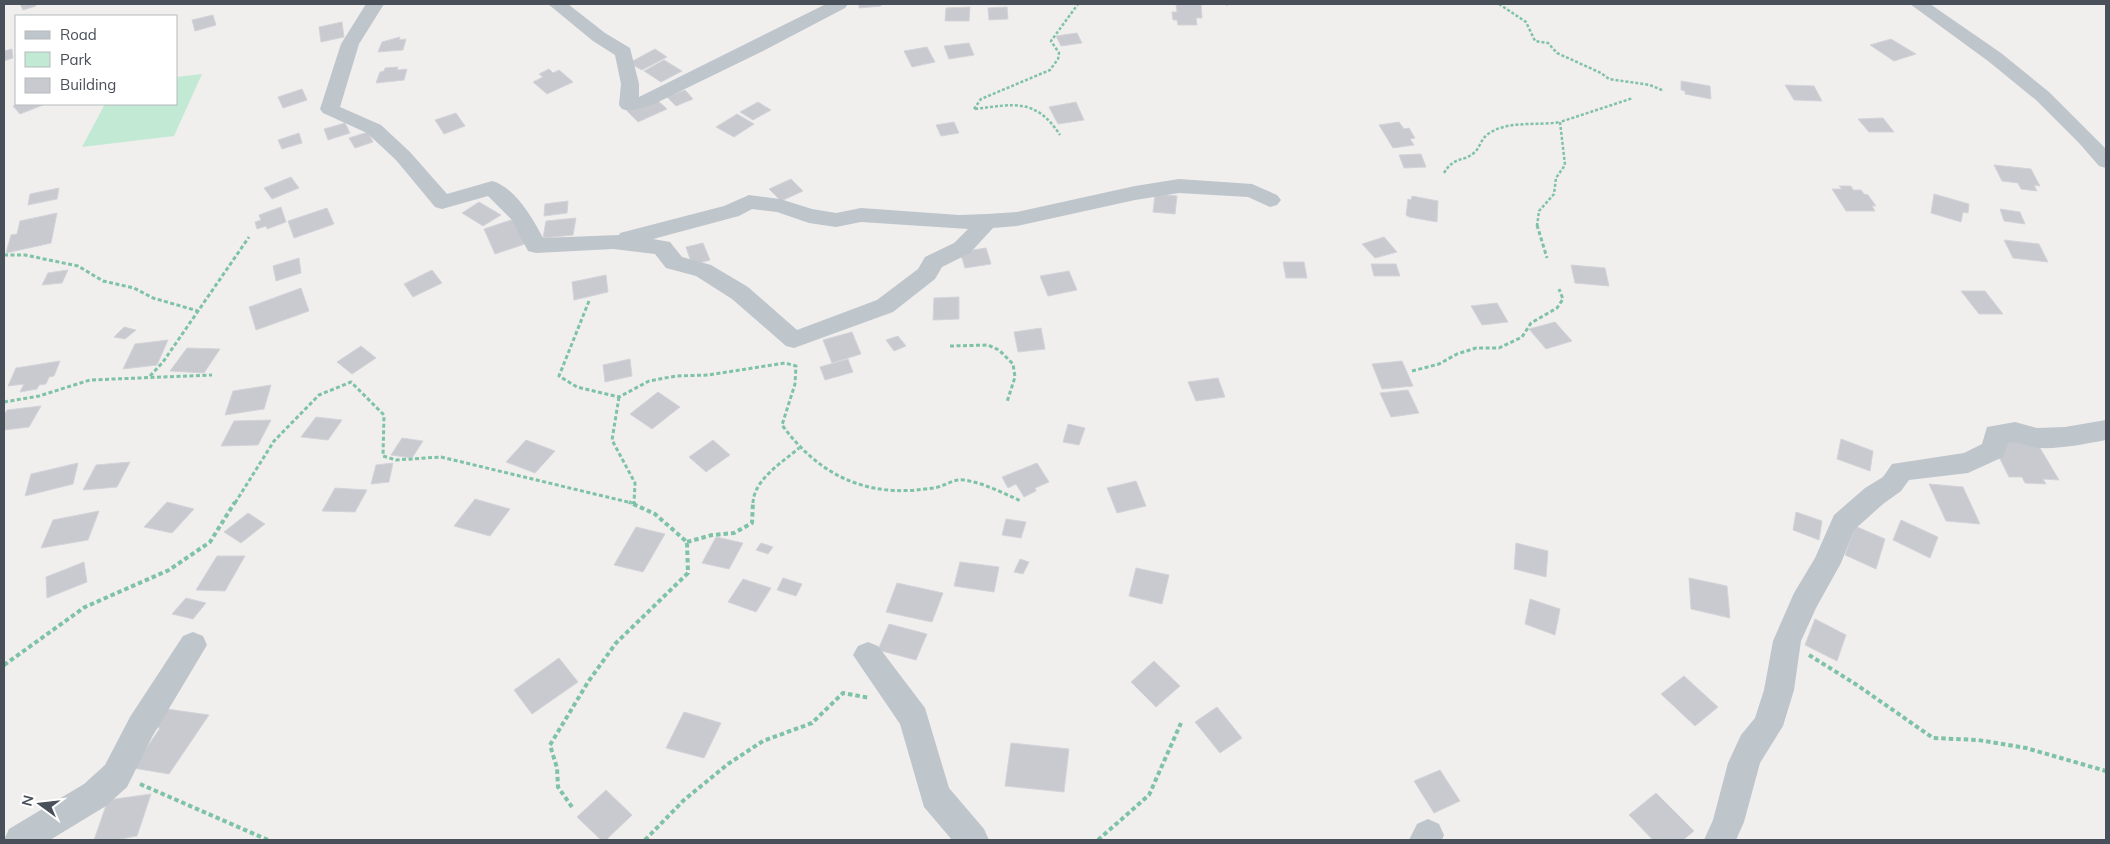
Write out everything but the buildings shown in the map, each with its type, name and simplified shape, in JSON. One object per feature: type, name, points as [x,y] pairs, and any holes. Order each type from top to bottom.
[{"type":"street","points":[[375,4],[350,44],[330,109],[374,129],[403,156],[442,202],[492,188],[521,216],[536,246],[612,242],[662,247],[674,263],[703,270],[740,293],[794,340],[885,306],[927,274],[933,262],[962,248],[987,221]]},
{"type":"street","points":[[558,4],[599,37],[624,52],[630,84],[629,106],[645,101],[757,47],[839,4]]},
{"type":"street","points":[[1919,4],[2026,80],[2068,117],[2106,162]]},
{"type":"street","points":[[612,242],[731,211],[749,202],[780,206],[809,216],[836,220],[861,216],[959,222],[1017,219],[1135,193],[1179,186],[1252,191],[1270,200]]},
{"type":"street","points":[[1720,840],[1728,822],[1744,764],[1752,745],[1768,726],[1780,690],[1787,641],[1804,602],[1828,562],[1843,523],[1874,496],[1892,484],[1901,471],[1968,463],[1994,450],[1996,434],[2015,432],[2037,438],[2065,437],[2106,430]]},
{"type":"street","points":[[20,840],[95,795],[116,776],[141,727],[170,685],[193,645]]},
{"type":"street","points":[[868,655],[914,718],[935,796],[973,840]]},
{"type":"path","points":[[1060,135],[1051,119],[1029,105],[1003,105],[974,110],[981,99],[1050,70],[1058,59],[1059,53],[1051,41],[1078,4]]},
{"type":"path","points":[[1499,4],[1526,22],[1535,41],[1548,42],[1557,53],[1618,82],[1650,85],[1664,90]]},
{"type":"path","points":[[1444,173],[1450,163],[1475,152],[1482,138],[1493,130],[1507,126],[1560,122],[1633,98]]},
{"type":"path","points":[[1547,258],[1543,241],[1536,229],[1536,219],[1540,206],[1554,194],[1556,177],[1565,165],[1565,152],[1559,129],[1560,122]]},
{"type":"path","points":[[150,376],[163,362],[249,237]]},
{"type":"path","points":[[4,255],[25,255],[78,266],[103,281],[134,288],[153,298],[198,311]]},
{"type":"path","points":[[1412,371],[1439,364],[1457,354],[1476,348],[1499,348],[1522,337],[1531,323],[1557,308],[1563,299],[1559,289]]},
{"type":"path","points":[[589,301],[559,376],[577,387],[619,397],[648,382],[676,376],[708,375],[785,363],[796,366],[795,384],[782,426],[799,448],[818,465],[839,478],[861,487],[909,489],[939,486],[956,480],[985,486],[1021,502]]},
{"type":"path","points":[[950,346],[988,345],[999,350],[1013,364],[1016,377],[1007,402]]},
{"type":"path","points":[[4,402],[39,396],[90,380],[150,376],[212,375]]},
{"type":"path","points":[[4,666],[14,656],[85,608],[169,570],[210,542],[274,441],[319,395],[351,382],[384,415],[383,456],[396,460],[441,457],[634,504],[655,514],[687,542],[688,572],[657,605],[616,643],[588,682],[550,744],[557,768],[558,787],[572,807]]},
{"type":"path","points":[[619,397],[612,440],[636,483],[634,504]]},
{"type":"path","points":[[687,542],[712,535],[734,533],[752,523],[752,497],[765,477],[799,448]]},
{"type":"path","points":[[1787,641],[1857,685],[1933,738],[1978,740],[2026,748],[2106,771]]},
{"type":"path","points":[[645,840],[665,816],[714,776],[760,742],[801,728],[827,712],[843,693],[904,705]]},
{"type":"path","points":[[1098,840],[1148,795],[1181,723]]},
{"type":"path","points":[[116,776],[167,794],[268,840]]},
{"type":"green space","points":[[202,74],[174,136],[82,147],[104,105],[178,105],[178,77]]}]
